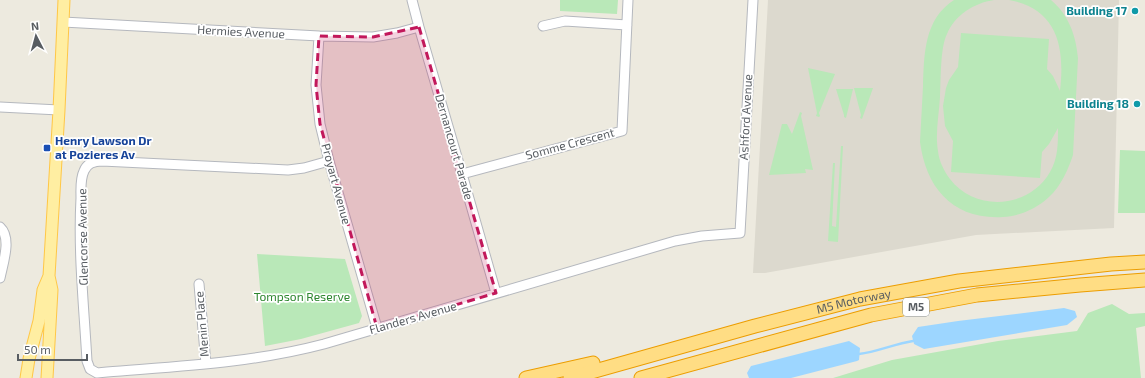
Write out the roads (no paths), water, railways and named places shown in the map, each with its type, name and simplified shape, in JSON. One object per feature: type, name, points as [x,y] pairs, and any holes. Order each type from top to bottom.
[{"type":"highway","name":"M5 Motorway","points":[[570,378],[755,326],[860,299],[959,281],[1111,264],[1145,262]]},
{"type":"highway","name":"M5 Motorway","points":[[642,378],[871,315],[977,296],[1145,280]]},
{"type":"highway","points":[[526,378],[755,326]]},
{"type":"highway","points":[[651,378],[692,364]]},
{"type":"main road","points":[[47,378],[52,290],[49,276],[60,110],[64,0]]},
{"type":"main road","points":[[26,378],[43,290],[49,276]]},
{"type":"street","name":"Dernancourt Parade","points":[[412,0],[418,27],[496,293]]},
{"type":"street","name":"Somme Crescent","points":[[462,174],[622,130],[628,0]]},
{"type":"street","name":"Ashford Avenue","points":[[740,233],[753,0]]},
{"type":"street","points":[[543,26],[565,21],[627,25]]},
{"type":"street","name":"Hermies Avenue","points":[[63,22],[319,36],[373,37],[397,33],[418,27]]},
{"type":"street","name":"Proyart Avenue","points":[[319,36],[316,85],[320,124],[329,161],[377,328]]},
{"type":"street","points":[[0,107],[60,110]]},
{"type":"street","name":"Glencorse Avenue","points":[[88,361],[81,251],[80,209],[82,177],[87,166],[91,163],[102,161],[288,170],[304,168],[329,161]]},
{"type":"street","points":[[0,228],[4,232],[6,240],[0,278]]},
{"type":"street","name":"Flanders Avenue","points":[[88,361],[90,369],[97,373],[246,360],[283,354],[324,344],[675,241],[702,236],[740,233]]},
{"type":"street","name":"Menin Place","points":[[199,284],[206,364]]},
{"type":"water","points":[[1064,308],[1075,311],[1077,317],[1067,325],[924,349],[914,344],[912,336],[918,327]]},
{"type":"water","points":[[849,341],[860,348],[859,360],[857,361],[791,378],[749,378],[747,373],[751,366]]},
{"type":"waterway","points":[[859,354],[913,341]]},
{"type":"place","name":"Building 17","points":[[1135,11]]},
{"type":"place","name":"Building 18","points":[[1137,104]]},
{"type":"place","name":"Henry Lawson Dr at Pozieres Av","points":[[47,148]]},
{"type":"park label","name":"Tompson Reserve","points":[[302,297]]}]
